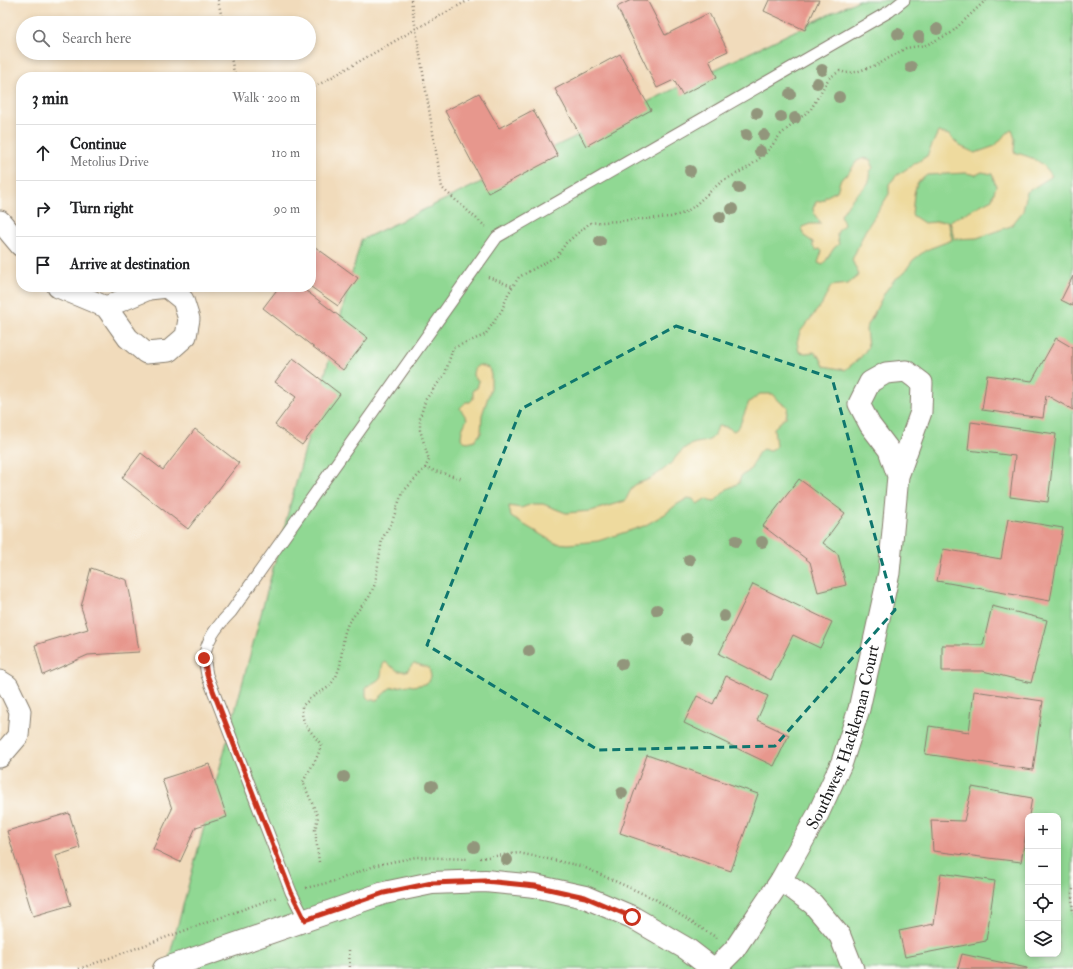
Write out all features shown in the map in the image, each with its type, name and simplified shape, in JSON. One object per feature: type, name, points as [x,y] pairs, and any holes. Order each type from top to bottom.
[{"type":"street","points":[[0,221],[16,240]]},
{"type":"street","points":[[70,292],[106,307]]},
{"type":"street","name":"Southwest Hackleman Court","points":[[714,969],[734,950],[781,880],[818,814],[839,768],[859,709],[889,573],[898,476]]},
{"type":"street","points":[[0,681],[8,686],[20,711],[18,736],[0,757]]},
{"type":"street","points":[[781,880],[813,904],[840,936],[853,969]]},
{"type":"street","points":[[164,969],[384,893],[432,883],[485,881],[535,886],[585,897],[632,917],[687,949],[714,969]]},
{"type":"lane","points":[[305,920],[291,892],[207,675],[204,658],[217,627],[236,605],[497,237],[890,11],[904,0]]},
{"type":"path","points":[[218,0],[221,16]]},
{"type":"path","points":[[411,0],[442,188],[497,237]]},
{"type":"path","points":[[316,86],[469,0]]},
{"type":"path","points":[[319,862],[315,830],[318,817],[304,782],[309,770],[319,756],[321,745],[307,727],[302,717],[302,706],[315,695],[328,688],[336,677],[340,666],[344,635],[348,623],[369,597],[375,584],[382,539],[392,522],[402,493],[425,468],[429,460],[420,430],[420,417],[426,399],[445,374],[453,348],[485,335],[502,310],[508,294],[518,277],[557,256],[566,243],[590,223],[671,217],[684,213],[721,182],[749,167],[767,152],[780,135],[811,109],[829,78],[840,71],[846,73],[856,72],[879,64],[906,48],[926,45],[951,33],[986,0]]},
{"type":"path","points":[[231,60],[234,72]]},
{"type":"path","points":[[472,271],[512,286]]},
{"type":"path","points":[[425,468],[463,478]]},
{"type":"path","points":[[1073,889],[1073,913]]},
{"type":"path","points":[[348,950],[350,969]]},
{"type":"highlighted area","points":[[676,326],[832,378],[895,610],[775,746],[598,750],[427,645],[521,409]]},
{"type":"green space","points":[[859,0],[1073,0],[1073,969],[166,969],[361,240]]},
{"type":"sand","points":[[1012,129],[1015,139],[1014,152],[1036,160],[1048,170],[1052,176],[1027,192],[1023,211],[1011,226],[977,238],[954,239],[950,221],[992,199],[996,186],[992,174],[982,172],[976,175],[966,173],[927,175],[917,183],[914,194],[912,215],[924,223],[948,221],[952,240],[926,250],[913,260],[903,274],[894,280],[885,292],[866,329],[868,347],[861,357],[845,370],[824,366],[820,357],[814,352],[799,352],[797,342],[800,332],[822,304],[831,286],[848,284],[859,275],[852,260],[865,231],[889,194],[889,184],[897,175],[927,156],[938,132],[949,135],[960,146],[975,153],[995,146]]},
{"type":"sand","points":[[864,158],[872,160],[871,164],[873,168],[870,171],[868,184],[855,195],[841,215],[844,225],[837,233],[839,244],[834,248],[823,265],[818,263],[822,251],[820,249],[816,250],[813,247],[813,242],[804,236],[802,227],[810,224],[820,224],[814,214],[813,208],[816,202],[824,200],[825,197],[837,191],[840,181],[844,176],[847,175],[857,161]]},
{"type":"sand","points":[[479,365],[489,368],[491,375],[491,388],[482,415],[481,433],[475,440],[468,442],[463,441],[461,438],[462,430],[467,419],[460,408],[466,402],[470,402],[473,399],[473,390],[477,388],[479,381],[473,376],[473,372]]},
{"type":"sand","points":[[760,394],[773,394],[780,402],[788,407],[786,417],[774,428],[776,447],[769,451],[763,449],[760,451],[749,471],[741,476],[739,483],[727,489],[714,502],[705,499],[697,504],[693,499],[688,498],[644,526],[598,541],[568,544],[555,543],[511,517],[509,506],[521,508],[532,504],[543,504],[566,513],[591,511],[625,501],[635,485],[650,479],[661,472],[685,448],[696,443],[705,442],[712,438],[718,426],[727,427],[734,431],[739,427],[749,402]]},
{"type":"sand","points":[[385,662],[398,671],[407,671],[414,663],[429,668],[431,676],[429,682],[413,686],[409,685],[390,688],[377,700],[369,700],[366,696],[366,687],[380,678]]},
{"type":"building","points":[[631,0],[647,0],[665,35],[709,13],[728,51],[709,60],[717,77],[682,95],[674,80],[657,88],[617,7]]},
{"type":"building","points":[[769,0],[819,0],[805,30],[764,11]]},
{"type":"building","points":[[620,54],[651,110],[586,146],[555,89]]},
{"type":"building","points":[[479,93],[499,128],[533,110],[558,156],[488,193],[445,111]]},
{"type":"building","points":[[316,248],[358,278],[338,306],[316,291]]},
{"type":"building","points":[[1073,276],[1073,306],[1061,300]]},
{"type":"building","points":[[275,292],[308,292],[368,338],[343,370],[263,308]]},
{"type":"building","points":[[1056,338],[1073,348],[1073,410],[1046,395],[1043,418],[982,410],[987,375],[1032,381]]},
{"type":"building","points":[[293,358],[340,394],[302,445],[275,425],[296,397],[275,382]]},
{"type":"building","points":[[971,422],[1056,434],[1048,502],[1010,497],[1015,456],[968,450]]},
{"type":"building","points":[[195,429],[239,463],[188,529],[122,478],[141,453],[163,470]]},
{"type":"building","points":[[799,479],[845,513],[823,543],[838,554],[846,585],[818,592],[810,562],[763,526]]},
{"type":"building","points":[[1008,519],[1063,528],[1050,601],[937,581],[943,549],[1001,559]]},
{"type":"building","points":[[91,568],[127,580],[139,652],[88,655],[43,675],[35,645],[88,629],[81,607]]},
{"type":"building","points":[[753,584],[832,622],[820,648],[793,635],[771,680],[719,654]]},
{"type":"building","points":[[992,606],[1047,620],[1031,683],[983,671],[942,671],[942,645],[983,645]]},
{"type":"building","points":[[726,676],[768,696],[757,720],[789,735],[774,766],[684,723],[697,696],[713,704]]},
{"type":"building","points":[[974,691],[1043,701],[1033,770],[925,754],[929,726],[969,732]]},
{"type":"building","points":[[647,755],[758,794],[731,871],[620,833]]},
{"type":"building","points":[[209,764],[227,817],[196,827],[180,862],[153,849],[172,809],[162,779]]},
{"type":"building","points":[[972,787],[1032,798],[1029,813],[1025,813],[1025,839],[1021,862],[933,851],[931,820],[964,821]]},
{"type":"building","points":[[69,813],[80,848],[56,856],[71,905],[33,916],[7,831]]},
{"type":"building","points":[[941,873],[995,881],[986,941],[905,957],[899,931],[934,924]]},
{"type":"building","points":[[962,954],[1027,968],[1027,969],[958,969]]},
{"type":"route","points":[[204,658],[207,675],[291,892],[305,920],[384,893],[432,883],[485,881],[535,886],[585,897],[632,917]]}]
